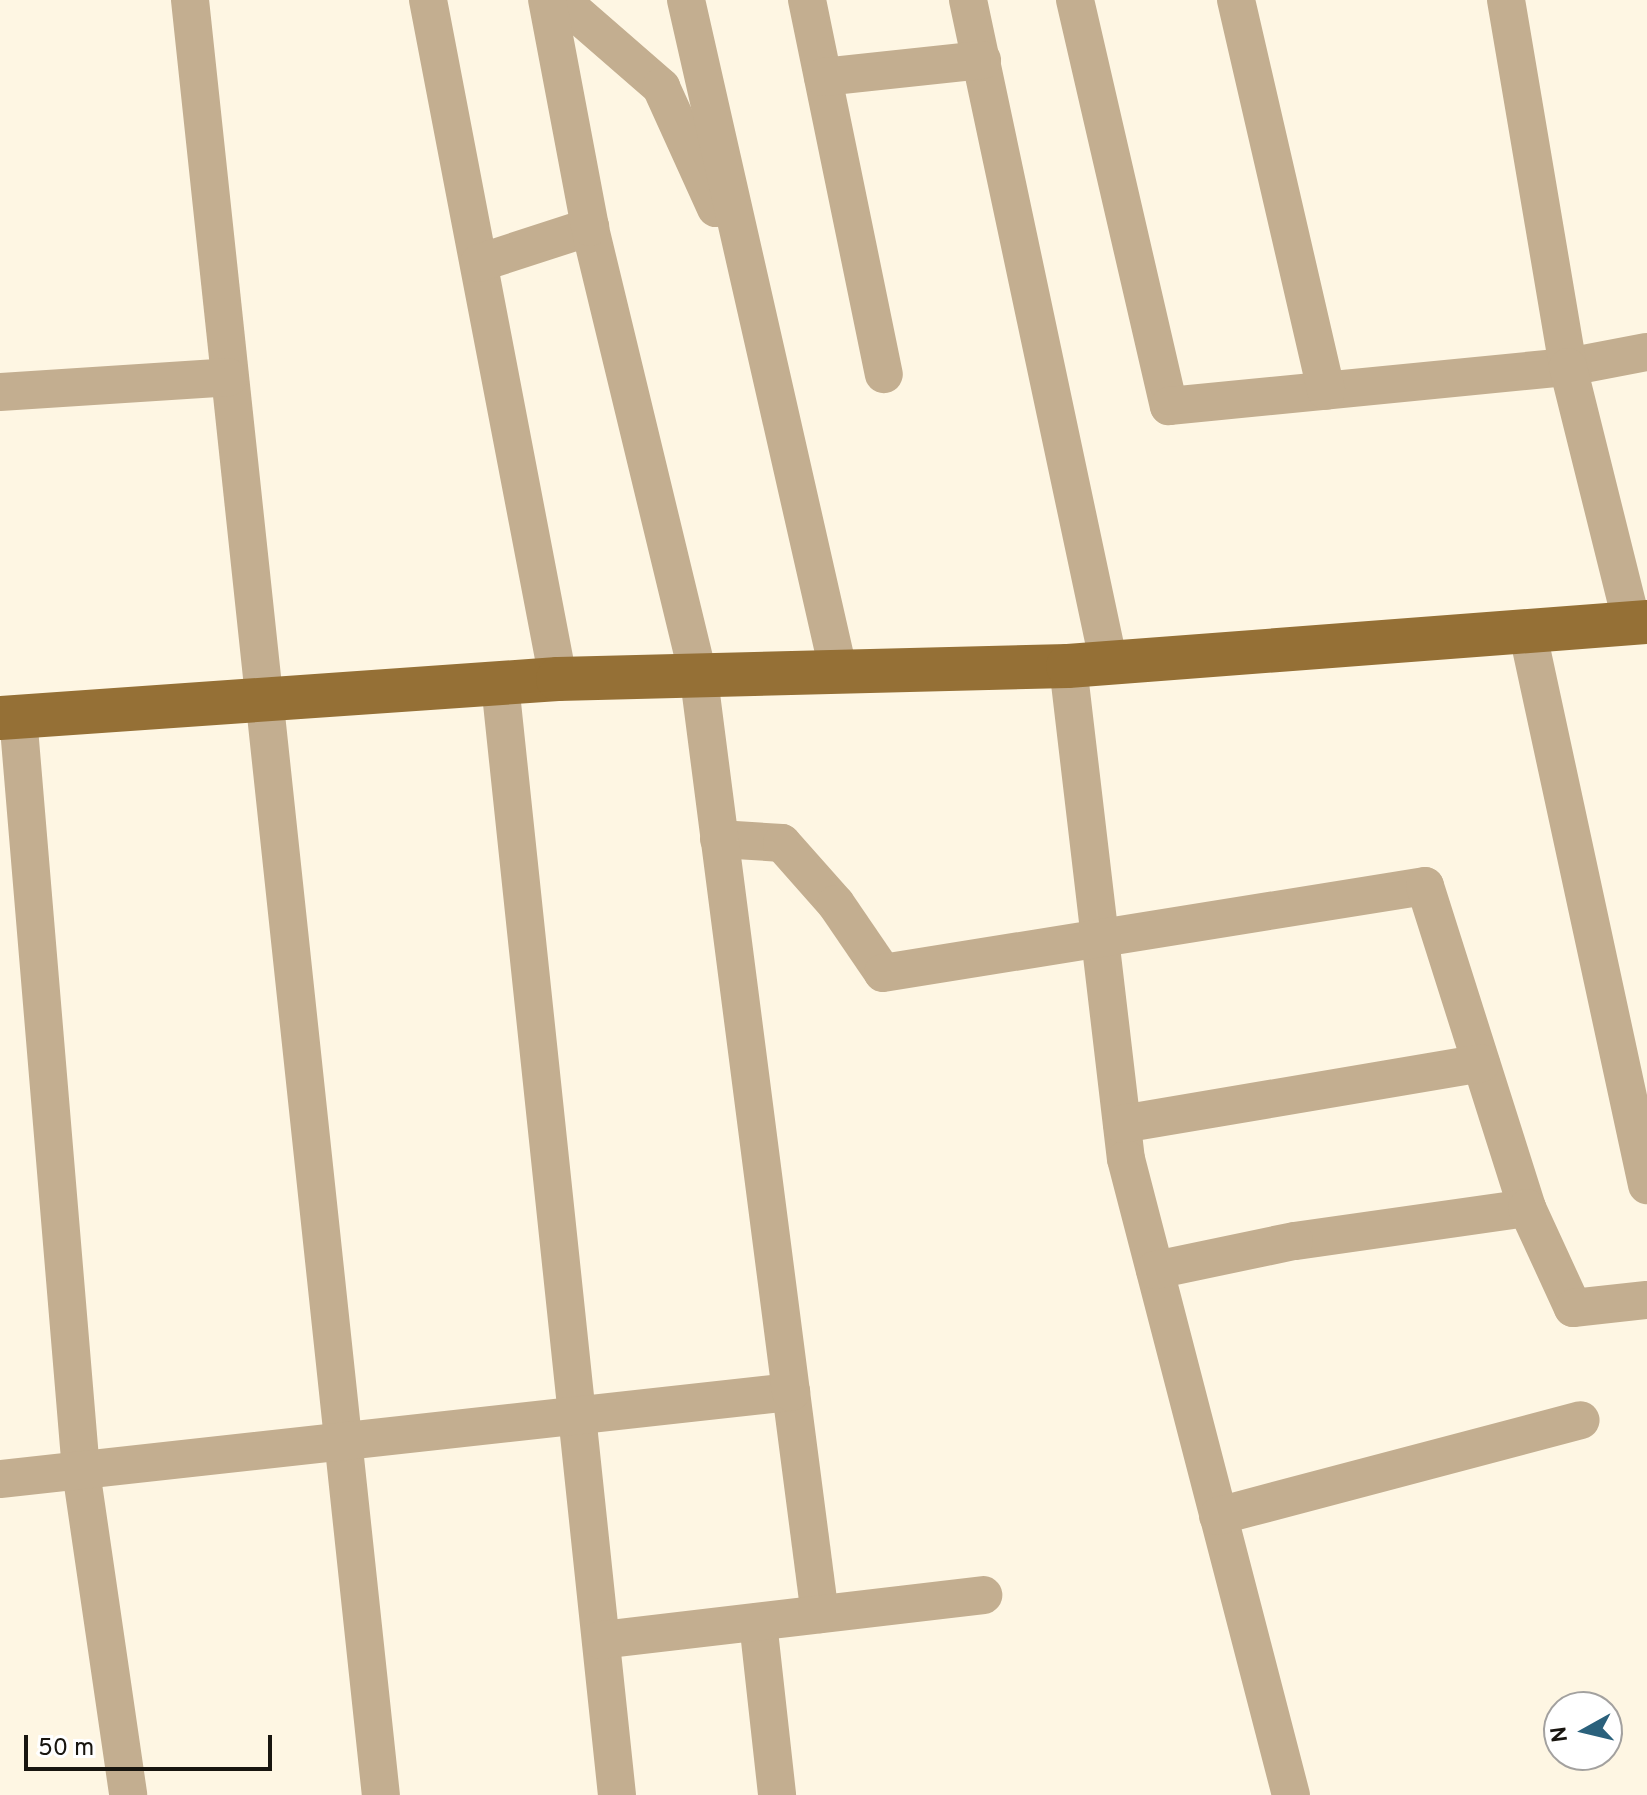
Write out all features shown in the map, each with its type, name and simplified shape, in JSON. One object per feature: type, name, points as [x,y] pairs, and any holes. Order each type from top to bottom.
[{"type":"main road","points":[[9,717],[266,702],[558,679],[699,679],[1088,663],[1528,634],[1639,623]]},
{"type":"street","points":[[190,0],[381,1795]]},
{"type":"street","points":[[428,0],[558,679]]},
{"type":"street","points":[[547,0],[590,227],[699,679],[820,1614]]},
{"type":"street","points":[[561,0],[661,87],[750,284]]},
{"type":"street","points":[[686,0],[839,674]]},
{"type":"street","points":[[807,0],[884,374]]},
{"type":"street","points":[[968,0],[982,60],[1088,663],[1100,936],[1122,1124],[1155,1270],[1291,1795]]},
{"type":"street","points":[[1075,0],[1169,406],[1568,367],[1647,352]]},
{"type":"street","points":[[1236,0],[1326,391]]},
{"type":"street","points":[[1506,0],[1568,367],[1639,623]]},
{"type":"street","points":[[823,77],[982,60]]},
{"type":"street","points":[[479,263],[590,227]]},
{"type":"street","points":[[0,392],[229,377]]},
{"type":"street","points":[[1528,634],[1647,1185]]},
{"type":"street","points":[[500,684],[617,1795]]},
{"type":"street","points":[[9,717],[81,1471],[128,1795]]},
{"type":"street","points":[[719,839],[782,843],[836,904],[883,973],[1425,886],[1527,1208],[1573,1308],[1647,1300]]},
{"type":"street","points":[[1122,1124],[1481,1063]]},
{"type":"street","points":[[1155,1270],[1294,1241],[1527,1208]]},
{"type":"street","points":[[0,1479],[578,1420],[791,1392]]},
{"type":"street","points":[[1218,1516],[1581,1420]]},
{"type":"street","points":[[601,1640],[983,1595]]},
{"type":"street","points":[[758,1622],[777,1795]]}]
